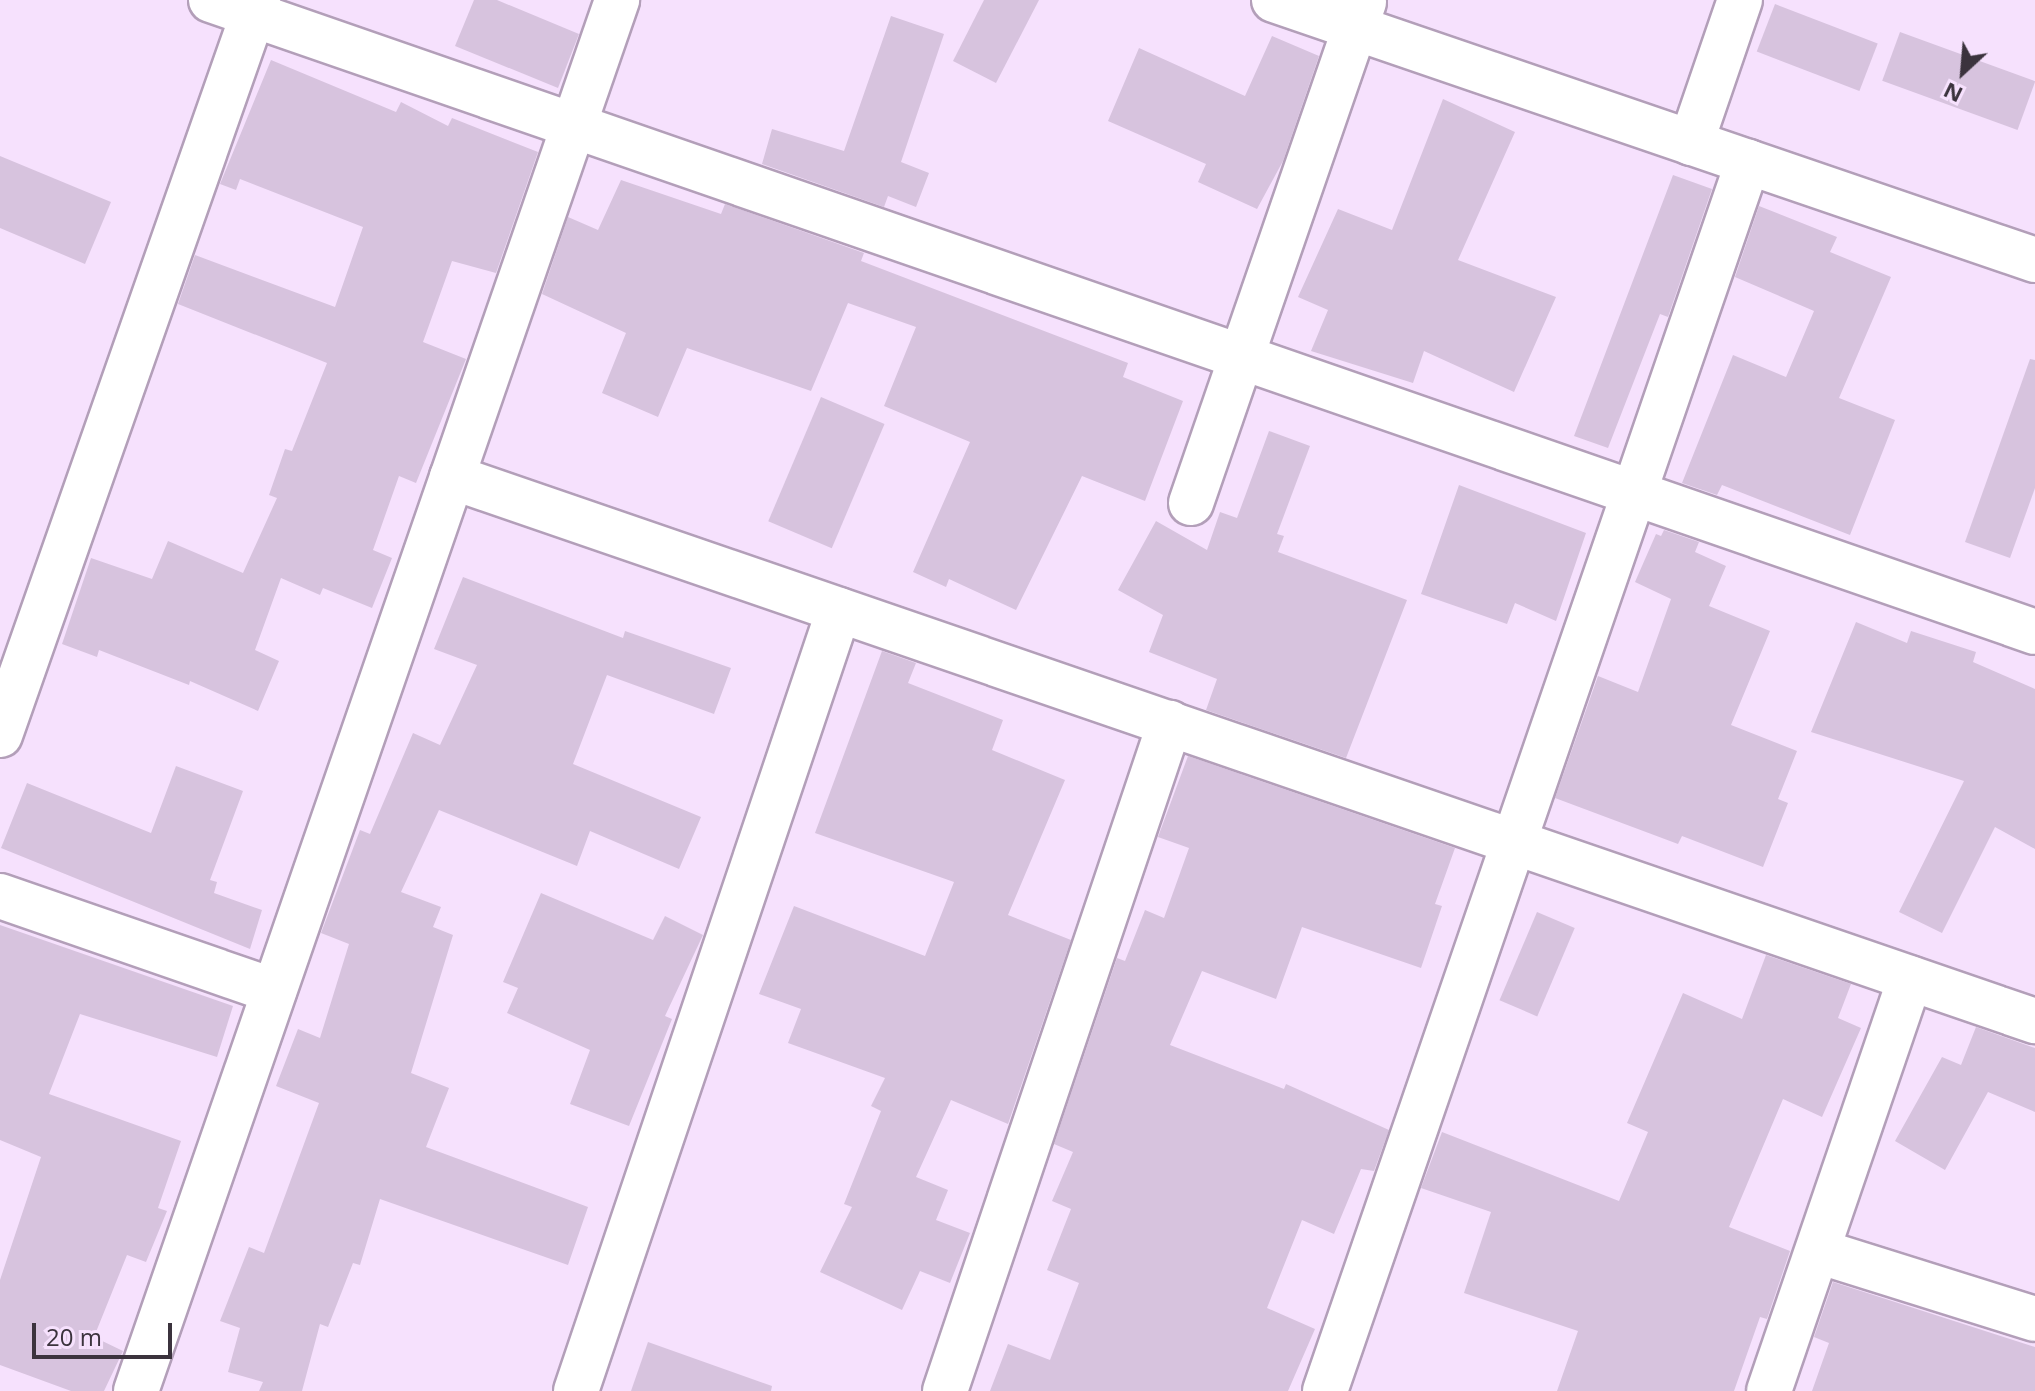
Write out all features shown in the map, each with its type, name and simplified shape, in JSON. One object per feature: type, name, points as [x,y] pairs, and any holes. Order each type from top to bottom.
[{"type":"street","points":[[211,0],[255,7],[573,126],[2035,632]]},
{"type":"street","points":[[136,1391],[617,0]]},
{"type":"street","points":[[1274,0],[1360,14],[1691,143],[2032,249]]},
{"type":"street","points":[[1691,143],[1740,0]]},
{"type":"street","points":[[0,735],[255,7]]},
{"type":"street","points":[[1191,503],[1360,14]]},
{"type":"street","points":[[1325,1391],[1517,842],[1633,493],[1748,162]]},
{"type":"street","points":[[452,477],[2035,1021]]},
{"type":"street","points":[[576,1391],[839,610]]},
{"type":"street","points":[[945,1391],[1170,723]]},
{"type":"street","points":[[0,896],[274,991]]},
{"type":"street","points":[[1769,1391],[1910,978]]},
{"type":"street","points":[[1818,1251],[2035,1319]]},
{"type":"building","points":[[474,0],[497,0],[579,34],[558,88],[455,46]]},
{"type":"building","points":[[984,0],[1039,0],[996,83],[953,61]]},
{"type":"building","points":[[1775,4],[1878,43],[1859,91],[1757,52]]},
{"type":"building","points":[[891,16],[944,34],[901,162],[929,173],[916,207],[888,196],[884,207],[762,164],[772,129],[844,151]]},
{"type":"building","points":[[1900,32],[2035,81],[2018,130],[1882,81]]},
{"type":"building","points":[[1272,36],[1319,56],[1283,161],[1257,209],[1198,182],[1206,164],[1108,121],[1139,48],[1245,96]]},
{"type":"building","points":[[271,60],[396,112],[401,102],[448,126],[452,118],[538,152],[496,273],[452,261],[423,342],[466,359],[416,483],[399,476],[373,550],[392,558],[372,608],[323,588],[320,595],[281,578],[255,650],[279,661],[258,711],[190,681],[189,685],[99,650],[97,657],[62,644],[91,558],[152,579],[168,541],[243,573],[277,498],[269,495],[285,449],[292,451],[327,363],[178,304],[195,255],[335,307],[363,227],[240,179],[236,190],[220,184]]},
{"type":"building","points":[[1443,99],[1515,132],[1458,260],[1556,297],[1514,392],[1424,351],[1413,383],[1311,351],[1328,310],[1298,297],[1338,209],[1392,230]]},
{"type":"building","points":[[0,156],[111,202],[85,264],[0,228]]},
{"type":"building","points":[[1673,175],[1712,189],[1668,317],[1660,314],[1608,448],[1574,436]]},
{"type":"building","points":[[621,180],[721,214],[725,204],[864,253],[861,261],[1128,363],[1123,377],[1183,401],[1145,501],[1082,476],[1016,610],[949,579],[946,587],[913,572],[970,442],[884,406],[916,327],[848,303],[811,391],[687,348],[658,417],[602,393],[626,333],[542,294],[568,217],[598,230]]},
{"type":"building","points":[[1759,206],[1837,237],[1830,252],[1891,277],[1839,398],[1895,420],[1850,535],[1722,485],[1717,495],[1682,483],[1733,355],[1786,377],[1814,311],[1735,277]]},
{"type":"building","points":[[2030,359],[2035,360],[2035,488],[2010,558],[1965,542]]},
{"type":"building","points":[[821,397],[885,424],[832,548],[768,521]]},
{"type":"building","points":[[1269,431],[1310,446],[1277,534],[1284,536],[1278,552],[1407,600],[1346,758],[1206,710],[1217,679],[1149,652],[1163,615],[1118,590],[1156,521],[1207,550],[1220,512],[1237,518]]},
{"type":"building","points":[[1459,485],[1586,533],[1556,621],[1515,603],[1507,624],[1421,594]]},
{"type":"building","points":[[1664,530],[1699,542],[1695,552],[1726,566],[1709,606],[1770,631],[1731,725],[1797,751],[1778,799],[1788,803],[1763,867],[1682,836],[1678,844],[1555,798],[1598,676],[1638,692],[1671,599],[1635,582],[1656,534],[1661,536]]},
{"type":"building","points":[[463,577],[623,638],[625,631],[731,668],[714,714],[607,675],[573,764],[701,817],[679,869],[590,831],[577,866],[439,810],[401,892],[441,907],[433,927],[453,935],[411,1073],[449,1088],[426,1147],[588,1207],[568,1265],[380,1199],[360,1265],[353,1263],[328,1327],[320,1324],[302,1391],[259,1391],[263,1382],[228,1372],[240,1328],[220,1321],[249,1247],[264,1253],[319,1103],[276,1086],[298,1029],[320,1038],[349,944],[321,933],[360,830],[370,834],[413,733],[440,745],[477,665],[434,649]]},
{"type":"building","points":[[1856,622],[1907,643],[1911,631],[1976,652],[1973,662],[2035,689],[2035,849],[1995,827],[1942,933],[1899,912],[1964,781],[1811,732]]},
{"type":"building","points":[[882,651],[916,663],[908,683],[1003,720],[992,750],[1065,780],[1008,915],[1071,940],[1008,1124],[951,1100],[916,1177],[948,1190],[936,1220],[970,1233],[950,1283],[920,1271],[902,1310],[820,1272],[852,1207],[844,1204],[881,1111],[871,1106],[885,1078],[788,1043],[801,1009],[759,994],[794,906],[925,956],[954,882],[815,833]]},
{"type":"building","points":[[1188,756],[1455,848],[1435,904],[1442,906],[1421,968],[1302,927],[1276,999],[1202,971],[1170,1045],[1284,1089],[1286,1084],[1389,1130],[1374,1171],[1361,1169],[1334,1234],[1302,1220],[1267,1308],[1315,1329],[1288,1391],[990,1391],[1008,1344],[1050,1360],[1079,1283],[1047,1270],[1071,1209],[1052,1201],[1073,1152],[1054,1144],[1117,958],[1125,961],[1145,910],[1164,918],[1189,848],[1158,837]]},
{"type":"building","points":[[176,766],[243,791],[210,880],[217,882],[214,893],[262,910],[250,949],[1,848],[27,783],[151,833]]},
{"type":"building","points":[[541,893],[653,940],[665,916],[703,935],[665,1016],[672,1019],[629,1126],[570,1104],[590,1050],[507,1013],[518,988],[503,982]]},
{"type":"building","points":[[1537,912],[1575,928],[1537,1016],[1499,1000]]},
{"type":"building","points":[[0,925],[233,1006],[217,1057],[80,1014],[49,1094],[181,1141],[158,1208],[167,1211],[146,1262],[127,1255],[94,1337],[123,1351],[104,1391],[71,1391],[0,1365],[0,1280],[41,1157],[0,1140]]},
{"type":"building","points":[[1766,955],[1851,984],[1838,1018],[1861,1028],[1822,1117],[1783,1099],[1729,1227],[1790,1251],[1767,1319],[1760,1317],[1734,1391],[1557,1391],[1578,1331],[1464,1293],[1491,1212],[1421,1188],[1442,1132],[1619,1201],[1648,1132],[1627,1123],[1683,993],[1742,1019]]},
{"type":"building","points":[[1976,1027],[2035,1048],[2035,1112],[1988,1092],[1945,1170],[1895,1141],[1942,1057],[1961,1065]]},
{"type":"building","points":[[1833,1282],[2035,1347],[2035,1391],[1812,1391],[1829,1343],[1814,1337]]},
{"type":"building","points":[[648,1342],[772,1386],[771,1391],[631,1391]]}]
